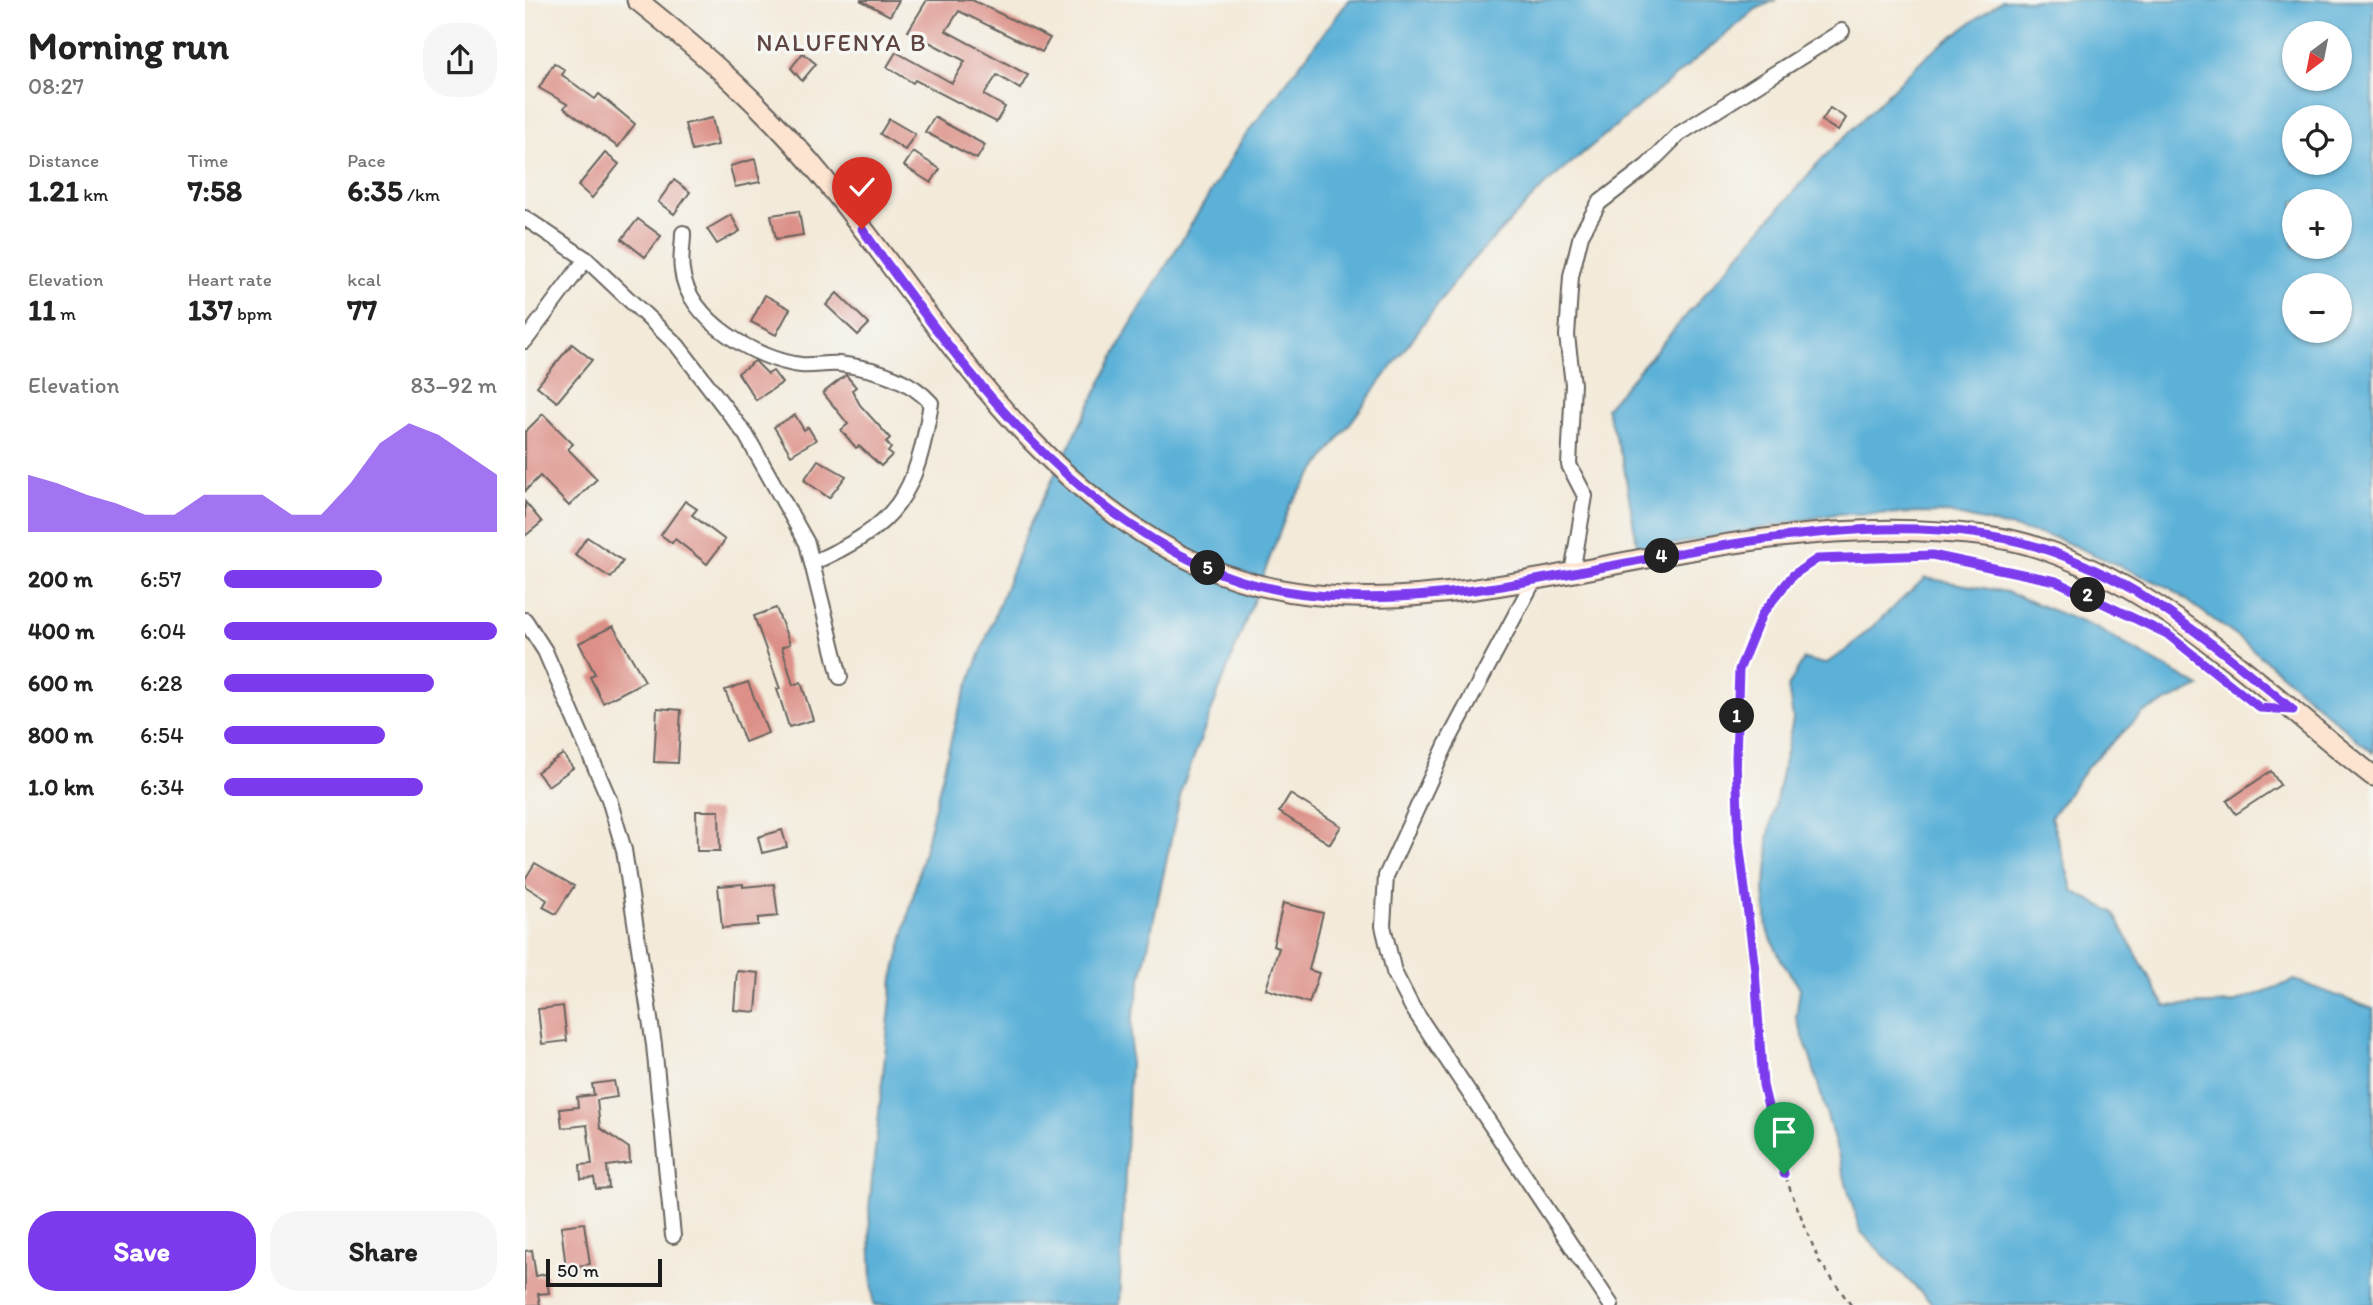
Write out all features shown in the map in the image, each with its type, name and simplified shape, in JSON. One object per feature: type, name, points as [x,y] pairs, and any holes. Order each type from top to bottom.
[{"type":"main road","points":[[637,0],[712,59],[823,177],[991,398],[1070,479],[1121,521],[1204,567],[1257,585],[1308,593],[1371,597],[1452,594],[1612,564],[1785,538],[1861,531],[1912,530],[1997,538],[2037,547],[2125,585],[2168,610],[2373,776]]},
{"type":"street","points":[[1572,573],[1585,496],[1569,465],[1573,384],[1567,336],[1571,276],[1581,235],[1599,204],[1647,166],[1679,134],[1842,31]]},
{"type":"street","points":[[525,218],[586,259],[677,345],[746,435],[807,543],[841,677]]},
{"type":"street","points":[[683,233],[681,272],[695,307],[723,334],[759,351],[799,365],[838,364],[877,372],[902,381],[922,393],[931,403],[915,474],[901,504],[877,529],[848,548],[812,563]]},
{"type":"street","points":[[525,341],[586,259]]},
{"type":"street","points":[[1534,580],[1413,813],[1386,876],[1383,926],[1394,972],[1412,1007],[1611,1305]]},
{"type":"street","points":[[525,620],[545,651],[609,799],[624,850],[654,1045],[673,1236]]},
{"type":"path","points":[[1851,1305],[1819,1261],[1784,1174],[1763,1085],[1755,970],[1739,842],[1736,758],[1739,670],[1762,614],[1793,575],[1817,559],[1932,555],[2056,581],[2156,628]]},
{"type":"path","points":[[2187,650],[2260,708],[2293,710]]},
{"type":"water","points":[[1349,0],[1776,0],[1756,9],[1546,184],[1463,270],[1290,505],[1182,788],[1132,1021],[1119,1305],[873,1305],[869,1208],[893,979],[957,715],[1029,526],[1128,329],[1242,140]]},
{"type":"water","points":[[2002,0],[2373,0],[2373,753],[2243,641],[2170,588],[2056,538],[1948,513],[1836,514],[1638,551],[1623,461],[1606,408],[1820,161],[1927,55]]},
{"type":"water","points":[[1925,578],[2007,592],[2096,628],[2200,687],[2144,712],[2089,765],[2051,817],[2073,891],[2113,912],[2165,1006],[2233,1003],[2295,980],[2373,1009],[2373,1305],[1933,1305],[1860,1231],[1809,1053],[1796,1018],[1800,988],[1782,962],[1767,929],[1764,890],[1769,861],[1768,839],[1793,719],[1788,687],[1804,659],[1825,664],[1848,649]]},
{"type":"building","points":[[860,0],[899,0],[890,16]]},
{"type":"building","points":[[927,0],[972,0],[1050,38],[1042,52],[959,11],[946,31],[1028,75],[1020,89],[997,75],[984,95],[1005,107],[996,122],[915,80],[913,83],[887,67],[896,52],[952,83],[965,61],[908,31]]},
{"type":"building","points":[[803,53],[816,64],[802,81],[791,68]]},
{"type":"building","points":[[554,63],[565,70],[562,75],[595,99],[599,94],[635,124],[618,147],[564,108],[567,104],[539,88]]},
{"type":"building","points":[[1830,108],[1846,118],[1838,131],[1822,121]]},
{"type":"building","points":[[934,117],[985,145],[977,159],[925,132]]},
{"type":"building","points":[[712,118],[718,145],[692,151],[685,124]]},
{"type":"building","points":[[889,119],[915,134],[905,150],[880,134]]},
{"type":"building","points":[[913,152],[940,169],[931,183],[904,166]]},
{"type":"building","points":[[605,153],[619,164],[592,198],[578,186]]},
{"type":"building","points":[[755,159],[760,182],[735,187],[730,166]]},
{"type":"building","points":[[674,180],[690,192],[674,214],[658,202]]},
{"type":"building","points":[[799,211],[803,235],[776,239],[771,215]]},
{"type":"building","points":[[731,215],[740,231],[717,244],[707,229]]},
{"type":"building","points":[[638,219],[661,236],[645,257],[622,239]]},
{"type":"building","points":[[837,293],[869,324],[858,335],[826,305]]},
{"type":"building","points":[[765,295],[790,309],[776,335],[751,322]]},
{"type":"building","points":[[572,344],[592,360],[557,402],[537,386]]},
{"type":"building","points":[[755,361],[768,374],[773,371],[782,383],[756,400],[738,373]]},
{"type":"building","points":[[846,375],[856,387],[852,390],[860,405],[890,438],[886,442],[891,448],[888,452],[892,455],[881,466],[859,446],[856,448],[841,430],[848,424],[823,393]]},
{"type":"building","points":[[543,414],[573,444],[568,449],[597,479],[569,506],[540,476],[525,491],[525,432]]},
{"type":"building","points":[[795,415],[804,430],[808,427],[816,440],[791,455],[774,427]]},
{"type":"building","points":[[818,460],[846,476],[829,498],[804,480]]},
{"type":"building","points":[[685,501],[697,509],[692,515],[725,540],[707,564],[675,539],[672,543],[661,535]]},
{"type":"building","points":[[525,502],[542,522],[525,536]]},
{"type":"building","points":[[587,537],[623,561],[611,578],[575,555]]},
{"type":"building","points":[[776,608],[790,644],[782,647],[793,685],[801,682],[813,720],[789,727],[777,689],[780,689],[754,616]]},
{"type":"building","points":[[613,626],[645,681],[603,703],[590,677],[595,674],[579,643]]},
{"type":"building","points":[[748,682],[768,733],[745,742],[725,690]]},
{"type":"building","points":[[657,708],[681,710],[678,763],[654,762]]},
{"type":"building","points":[[563,754],[573,768],[548,786],[537,772]]},
{"type":"building","points":[[2271,771],[2280,785],[2236,814],[2227,801]]},
{"type":"building","points":[[1290,794],[1341,826],[1330,844],[1279,812]]},
{"type":"building","points":[[696,811],[719,811],[720,851],[697,851]]},
{"type":"building","points":[[782,830],[787,847],[762,853],[758,837]]},
{"type":"building","points":[[535,863],[574,886],[556,914],[543,907],[547,900],[525,886],[525,879]]},
{"type":"building","points":[[743,884],[743,887],[774,884],[778,916],[758,918],[758,925],[722,928],[718,886]]},
{"type":"building","points":[[1283,903],[1323,913],[1309,970],[1319,973],[1309,1003],[1266,989],[1279,948],[1273,946]]},
{"type":"building","points":[[737,971],[759,973],[756,1012],[734,1010]]},
{"type":"building","points":[[563,1006],[567,1041],[542,1044],[538,1009]]},
{"type":"building","points":[[614,1081],[617,1097],[597,1100],[600,1128],[629,1148],[630,1163],[607,1166],[609,1188],[596,1189],[594,1178],[581,1179],[580,1165],[592,1164],[587,1125],[562,1128],[560,1109],[578,1107],[577,1097],[594,1095],[592,1084]]},
{"type":"building","points":[[584,1223],[590,1264],[566,1268],[561,1226]]},
{"type":"building","points":[[532,1250],[536,1276],[546,1274],[549,1293],[538,1294],[540,1305],[525,1305],[525,1251]]},
{"type":"district","name":"NALUFENYA B","points":[[842,42]]},
{"type":"route","points":[[862,229],[991,398],[1079,487],[1121,521],[1161,544],[1204,567],[1257,585],[1308,593],[1371,597],[1452,594],[1612,564],[1797,537],[1861,531],[1912,530],[1984,535],[2037,547],[2125,585],[2168,610],[2293,710],[2260,708],[2167,634],[2056,581],[2010,569],[1932,555],[1869,555],[1817,559],[1793,575],[1762,614],[1739,670],[1736,758],[1739,842],[1755,970],[1763,1085],[1784,1174]]}]
